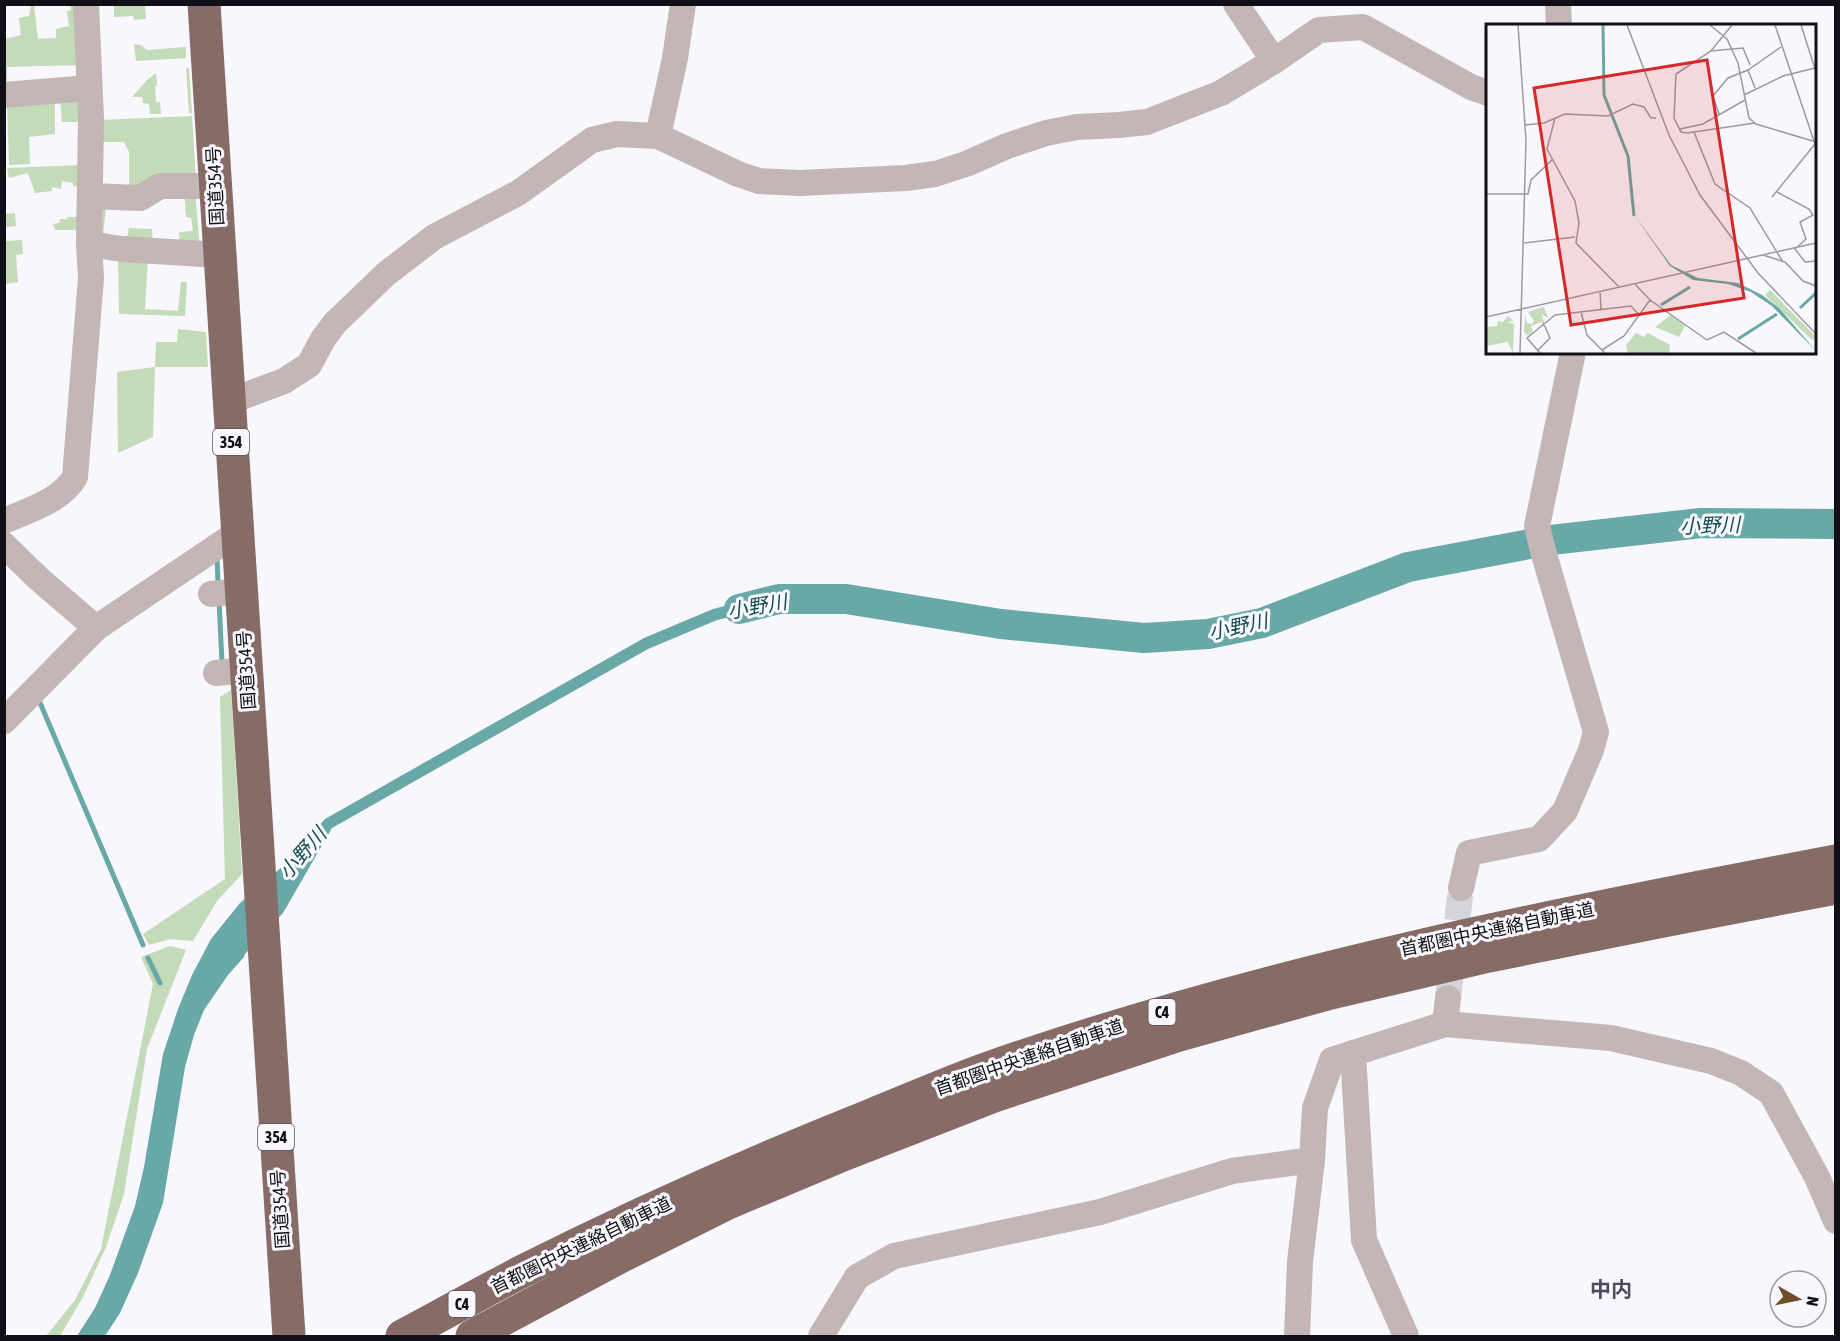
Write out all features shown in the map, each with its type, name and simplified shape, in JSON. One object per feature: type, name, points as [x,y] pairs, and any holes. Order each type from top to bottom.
[{"type":"highway","name":"国道354号","points":[[204,4],[237,532],[226,592],[231,672],[261,878],[288,1336]]},
{"type":"highway","name":"首都圏中央連絡自動車道","points":[[402,1336],[523,1271],[719,1179],[989,1068],[1176,1008],[1323,968],[1487,930],[1836,861]]},
{"type":"highway","name":"首都圏中央連絡自動車道","points":[[472,1336],[622,1256],[728,1203],[997,1095],[1179,1035],[1327,994],[1489,956],[1836,888]]},
{"type":"street","points":[[4,521],[49,502],[68,487],[75,477],[91,278],[89,244],[92,118],[86,4]]},
{"type":"street","points":[[658,136],[675,58],[683,4]]},
{"type":"street","points":[[1236,4],[1274,61]]},
{"type":"street","points":[[1558,4],[1559,24]]},
{"type":"street","points":[[229,404],[284,381],[309,365],[335,322],[386,274],[434,237],[518,193],[592,140],[617,134],[658,136],[738,174],[759,181],[800,183],[906,178],[935,174],[1046,133],[1077,127],[1147,122],[1221,93],[1319,30],[1363,27],[1471,87],[1486,92]]},
{"type":"street","points":[[4,95],[89,88]]},
{"type":"street","points":[[90,196],[140,198],[160,186],[215,186]]},
{"type":"street","points":[[89,244],[122,249],[219,255]]},
{"type":"street","points":[[1461,888],[1469,853],[1539,839],[1565,811],[1591,750],[1596,732],[1537,526],[1573,354]]},
{"type":"street","points":[[4,721],[96,628],[237,532]]},
{"type":"street","points":[[4,545],[96,628]]},
{"type":"street","points":[[1445,1024],[1448,998]]},
{"type":"street","points":[[1297,1336],[1300,1262],[1312,1160],[1315,1108],[1332,1060],[1445,1024],[1611,1038],[1712,1061],[1741,1073],[1771,1093],[1817,1177],[1836,1221]]},
{"type":"street","points":[[1353,1053],[1365,1240],[1406,1336]]},
{"type":"street","points":[[821,1336],[857,1277],[894,1256],[1100,1212],[1232,1171],[1312,1160]]},
{"type":"green space","points":[[31,5],[34,5],[38,39],[56,38],[56,29],[69,26],[67,11],[71,10],[70,5],[78,5],[81,65],[7,67],[7,89],[5,89],[5,39],[21,35],[19,18],[29,16]]},
{"type":"green space","points":[[114,5],[145,5],[146,19],[134,20],[133,16],[114,17]]},
{"type":"green space","points":[[134,44],[141,45],[147,50],[186,47],[186,58],[136,61]]},
{"type":"green space","points":[[186,68],[189,68],[192,113],[189,113]]},
{"type":"green space","points":[[156,73],[156,102],[160,102],[161,114],[150,114],[149,104],[143,103],[142,97],[132,97]]},
{"type":"green space","points":[[72,96],[83,105],[83,122],[62,122],[60,98]]},
{"type":"green space","points":[[55,98],[55,134],[29,137],[30,164],[9,165],[7,102]]},
{"type":"green space","points":[[192,116],[196,181],[129,192],[129,152],[124,142],[99,142],[99,120]]},
{"type":"green space","points":[[81,165],[81,187],[62,181],[61,189],[52,187],[52,191],[35,193],[28,173],[9,178],[7,168]]},
{"type":"green space","points":[[184,190],[195,191],[200,248],[180,247],[179,232],[193,231],[191,218],[186,217]]},
{"type":"green space","points":[[96,201],[106,209],[103,235],[127,237],[129,228],[152,229],[153,245],[101,239]]},
{"type":"green space","points":[[15,213],[16,226],[5,227],[5,214]]},
{"type":"green space","points":[[77,213],[81,215],[81,230],[55,230],[53,224],[59,223],[60,219],[76,217]]},
{"type":"green space","points":[[22,240],[23,254],[16,255],[18,282],[6,284],[5,241]]},
{"type":"green space","points":[[118,254],[148,256],[145,309],[178,311],[181,282],[187,282],[185,316],[119,314]]},
{"type":"green space","points":[[178,329],[206,332],[208,367],[155,367],[156,342],[177,342]]},
{"type":"green space","points":[[155,367],[153,437],[118,453],[117,372]]},
{"type":"green space","points":[[231,690],[242,874],[217,901],[193,941],[170,939],[149,945],[143,934],[225,879],[220,697]]},
{"type":"green space","points":[[170,946],[186,950],[147,1049],[124,1194],[106,1247],[83,1297],[60,1336],[46,1336],[75,1300],[101,1249],[153,984],[141,957]]},
{"type":"water","points":[[780,592],[778,606],[717,620],[648,649],[332,828],[283,913],[245,954],[204,1010],[185,1067],[163,1203],[138,1273],[120,1313],[105,1336],[77,1336],[95,1308],[110,1275],[135,1206],[163,1054],[178,1009],[192,975],[211,939],[240,903],[283,866],[325,819],[644,638],[713,609]]},
{"type":"waterway","name":"小野川","points":[[739,609],[779,599],[846,599],[1001,624],[1144,638],[1208,634],[1262,623],[1408,567],[1551,540],[1701,523],[1836,524]]},
{"type":"waterway","points":[[217,556],[218,583]]},
{"type":"waterway","points":[[219,600],[222,663]]},
{"type":"waterway","points":[[38,698],[143,945]]},
{"type":"waterway","points":[[148,958],[160,983]]},
{"type":"tunnel","points":[[1448,998],[1461,888]]},
{"type":"district","name":"中内","points":[[1611,1289]]}]
